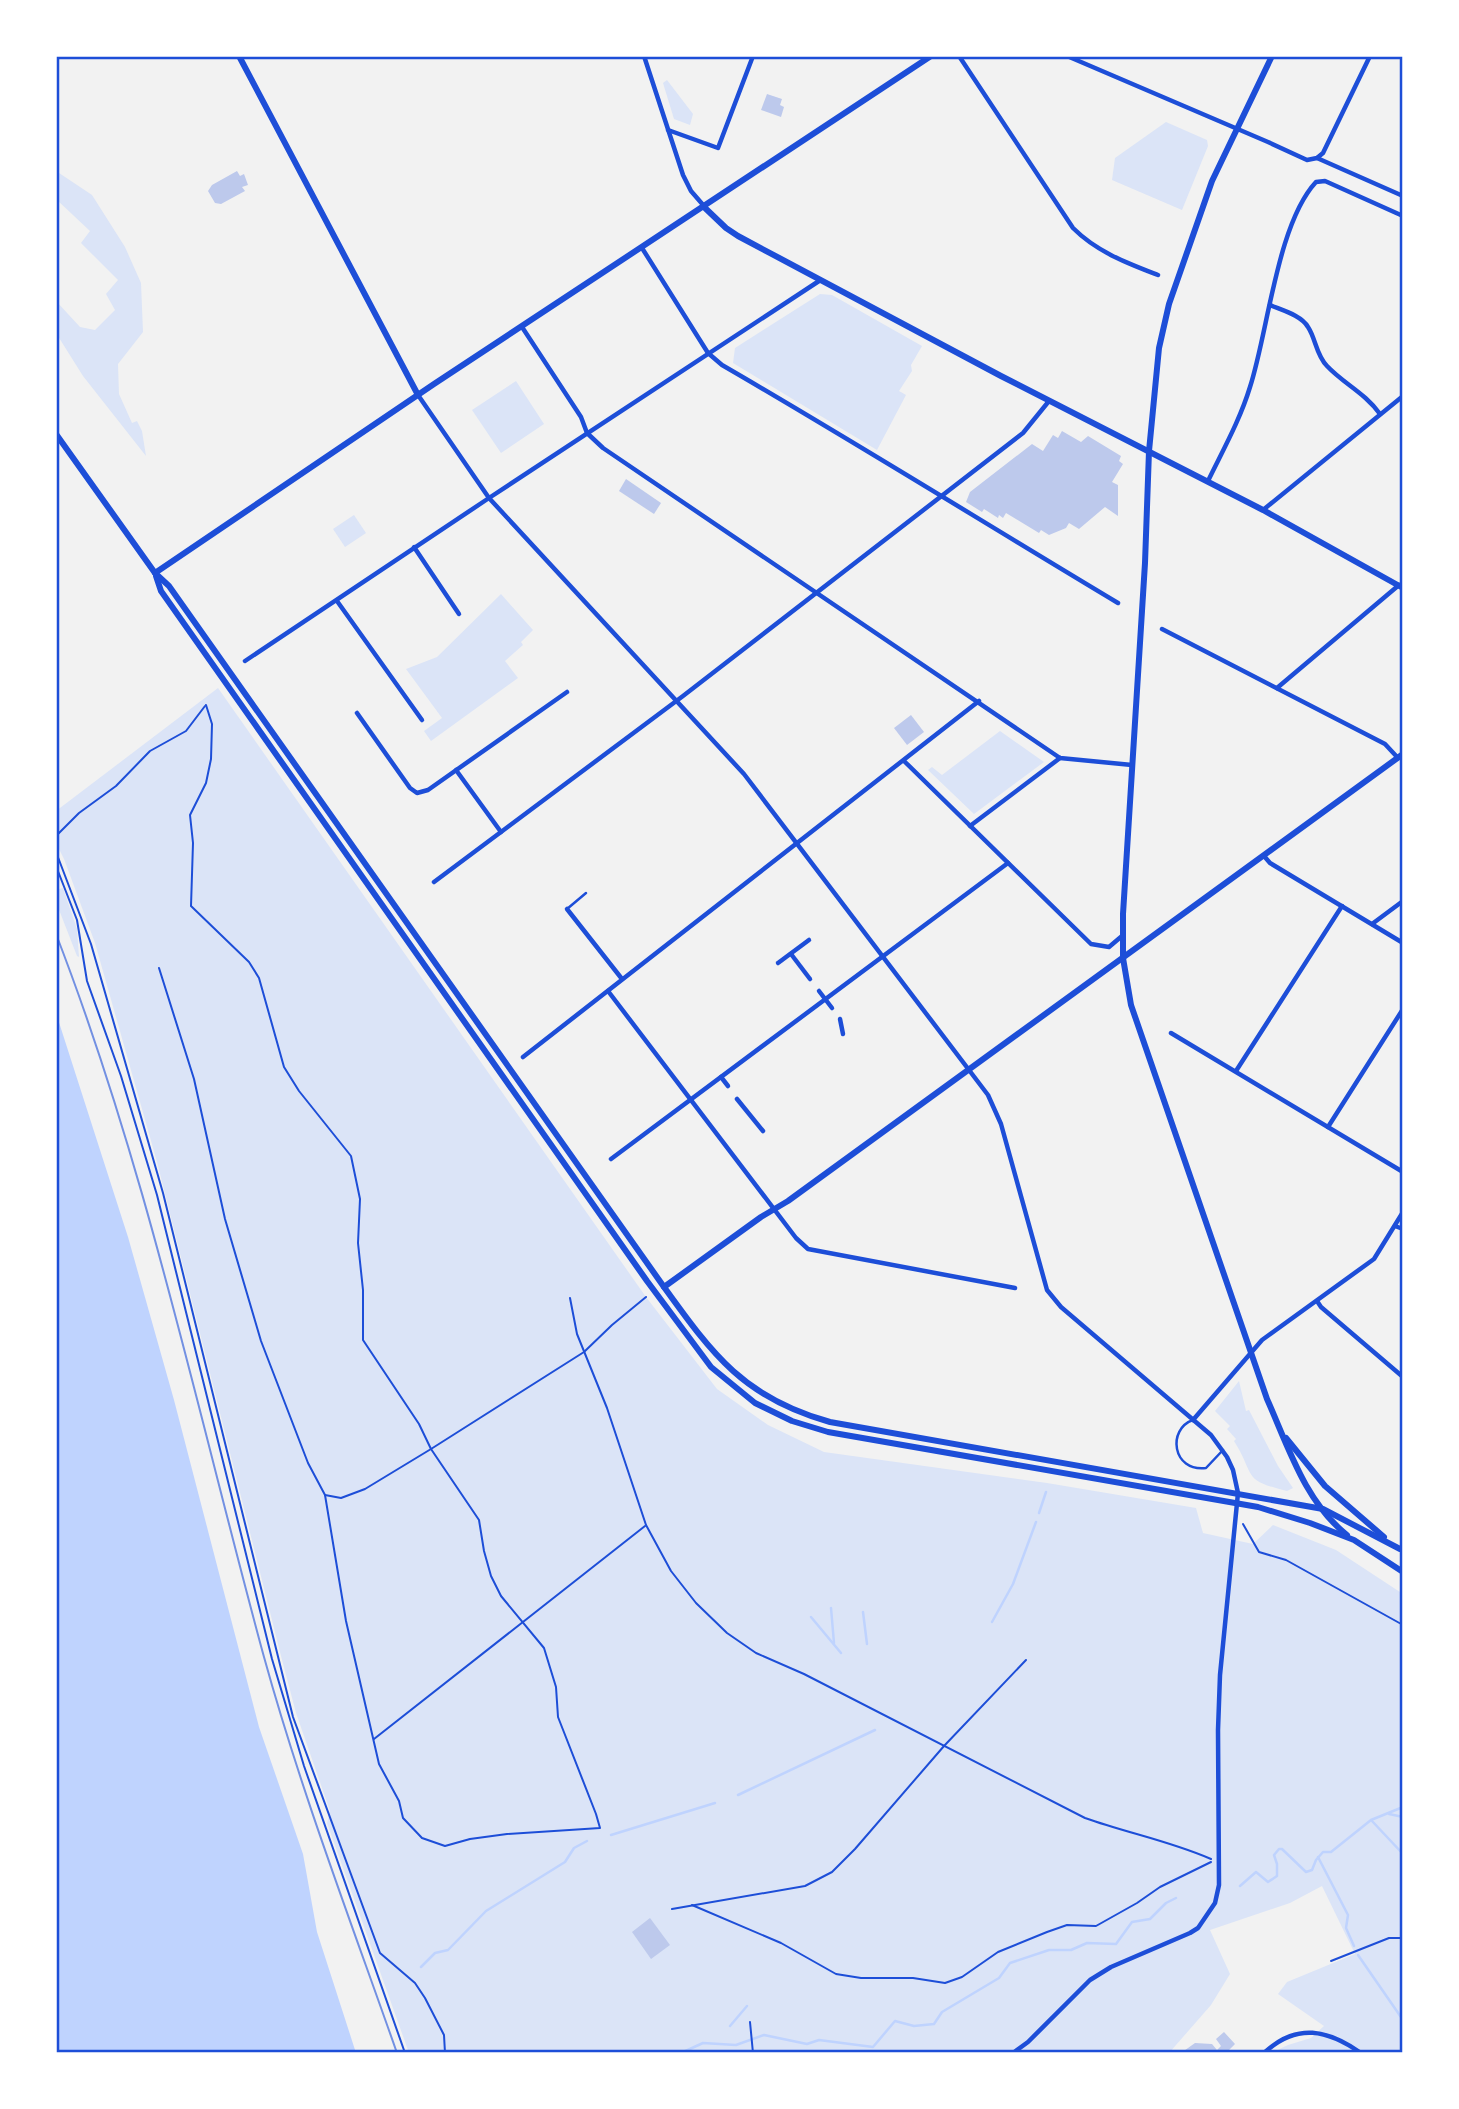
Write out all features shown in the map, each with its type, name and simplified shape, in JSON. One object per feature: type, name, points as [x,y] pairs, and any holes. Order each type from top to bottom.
[{"type":"street","points":[[239,56],[418,395],[489,498],[744,774],[969,1068],[998,1115],[1047,1290],[1061,1307],[1211,1435],[1223,1450],[1233,1470],[1238,1493],[1220,1689],[1219,1885],[1215,1903],[1198,1927],[1190,1933],[1111,1967],[1090,1980],[1028,2042],[1013,2053]]},
{"type":"street","points":[[645,56],[687,183],[704,207],[726,228],[819,281],[1208,481],[1401,586],[1277,688]]},
{"type":"street","points":[[668,130],[719,148],[753,56]]},
{"type":"street","points":[[155,573],[418,395],[931,56]]},
{"type":"street","points":[[959,56],[1073,228],[1113,257],[1158,275]]},
{"type":"street","points":[[1067,56],[1307,160],[1317,158],[1323,153],[1370,56]]},
{"type":"street","points":[[1272,56],[1212,181],[1169,303],[1159,348],[1150,451],[1122,936],[1123,958],[1131,1005],[1267,1399],[1292,1462],[1343,1532],[1403,1572]]},
{"type":"street","points":[[1317,158],[1403,196]]},
{"type":"street","points":[[1208,481],[1251,386],[1283,252],[1308,192],[1316,183],[1325,181],[1403,216]]},
{"type":"street","points":[[642,248],[708,353],[722,365],[1118,603]]},
{"type":"street","points":[[246,661],[414,547],[819,281]]},
{"type":"street","points":[[1270,305],[1300,319],[1308,326],[1318,354],[1326,366],[1370,399],[1380,414]]},
{"type":"street","points":[[522,327],[581,417],[587,433],[603,449],[1060,758],[1132,765]]},
{"type":"street","points":[[1263,510],[1403,396]]},
{"type":"street","points":[[434,882],[677,700],[1023,433],[1049,401]]},
{"type":"street","points":[[56,434],[155,573],[169,586],[664,1287],[706,1345],[732,1372],[761,1394],[796,1411],[830,1422],[1324,1509],[1401,1550]]},
{"type":"street","points":[[414,547],[459,614]]},
{"type":"street","points":[[155,573],[161,591],[366,885],[687,1336],[725,1380],[755,1403],[772,1412],[828,1432],[1237,1503],[1283,1514],[1354,1540]]},
{"type":"street","points":[[337,601],[422,720]]},
{"type":"street","points":[[664,1287],[788,1201],[1400,756],[1385,744],[1162,629]]},
{"type":"street","points":[[357,713],[417,793],[428,790],[567,692]]},
{"type":"street","points":[[523,1057],[979,701]]},
{"type":"street","points":[[970,826],[1060,758]]},
{"type":"street","points":[[904,761],[1091,944],[1104,948],[1122,936]]},
{"type":"street","points":[[456,770],[501,832]]},
{"type":"street","points":[[1264,856],[1270,863],[1403,943]]},
{"type":"street","points":[[611,1159],[1008,863]]},
{"type":"street","points":[[1372,924],[1403,901]]},
{"type":"street","points":[[1236,1071],[1342,906]]},
{"type":"street","points":[[567,909],[622,979]]},
{"type":"street","points":[[778,963],[808,940]]},
{"type":"street","points":[[791,954],[810,979]]},
{"type":"street","points":[[608,991],[802,1244],[816,1252],[1015,1288]]},
{"type":"street","points":[[819,991],[832,1008]]},
{"type":"street","points":[[1328,1127],[1403,1009]]},
{"type":"street","points":[[840,1019],[843,1034]]},
{"type":"street","points":[[1171,1033],[1403,1172]]},
{"type":"street","points":[[721,1076],[728,1086]]},
{"type":"street","points":[[737,1099],[762,1131]]},
{"type":"street","points":[[1193,1420],[1262,1340],[1374,1259],[1403,1212]]},
{"type":"street","points":[[1395,1226],[1403,1229]]},
{"type":"street","points":[[1317,1301],[1403,1377]]},
{"type":"street","points":[[1283,1434],[1325,1486],[1401,1550]]},
{"type":"street","points":[[1303,1507],[1311,1499],[1311,1491]]},
{"type":"street","points":[[1265,2053],[1287,2037],[1300,2033],[1322,2032],[1344,2041],[1361,2053]]},
{"type":"lane","points":[[567,909],[586,893]]},
{"type":"lane","points":[[1193,1420],[1182,1427],[1176,1446],[1180,1460],[1193,1468],[1206,1468],[1223,1450]]},
{"type":"path","points":[[56,836],[79,813],[116,786],[150,751],[186,731],[206,705],[212,724],[211,759],[206,783],[190,815],[193,843],[191,906],[249,962],[258,978],[284,1066],[299,1091],[351,1156],[360,1199],[358,1243],[363,1290],[363,1340],[479,1520],[491,1576],[501,1596],[544,1648],[556,1687],[558,1717],[600,1828],[507,1834],[470,1839],[445,1846],[422,1838],[403,1818],[399,1801],[379,1764],[373,1740],[345,1621],[325,1495],[308,1463],[261,1340],[225,1219],[194,1079],[159,968]]},
{"type":"path","points":[[56,852],[91,944],[169,1213],[293,1717],[380,1953],[415,1983],[425,1998],[444,2035],[444,2053]]},
{"type":"path","points":[[56,866],[77,920],[87,981],[121,1076],[157,1195],[289,1718],[405,2053]]},
{"type":"path","points":[[325,1495],[341,1498],[365,1489],[431,1449],[584,1352],[646,1297]]},
{"type":"path","points":[[570,1298],[577,1334],[607,1408],[646,1525],[671,1570],[696,1603],[727,1633],[756,1653],[804,1674],[1085,1818],[1182,1846],[1209,1858]]},
{"type":"path","points":[[1240,1519],[1259,1552],[1286,1560],[1403,1625]]},
{"type":"path","points":[[373,1740],[646,1525]]},
{"type":"path","points":[[672,1909],[804,1886],[832,1872],[944,1746],[1026,1660]]},
{"type":"path","points":[[692,1905],[781,1944],[836,1974],[861,1978],[913,1978],[945,1983],[962,1977],[998,1952],[1047,1932],[1067,1925],[1096,1926],[1117,1916],[1160,1887],[1214,1860]]},
{"type":"path","points":[[1331,1961],[1389,1938],[1403,1938]]},
{"type":"path","points":[[750,2022],[753,2053]]},
{"type":"shaded area","points":[[667,80],[693,114],[690,125],[674,119],[663,83]]},
{"type":"shaded area","points":[[1166,122],[1207,140],[1208,146],[1182,210],[1112,180],[1115,158]]},
{"type":"shaded area","points":[[56,171],[92,195],[125,247],[141,283],[143,332],[118,364],[119,394],[132,423],[137,421],[142,431],[146,456],[83,376],[56,333],[56,301],[80,327],[95,330],[115,310],[106,294],[118,280],[81,243],[90,231],[56,199]]},
{"type":"shaded area","points":[[820,294],[832,295],[922,346],[911,365],[912,371],[899,391],[906,395],[877,450],[733,363],[735,348]]},
{"type":"shaded area","points":[[516,381],[544,424],[501,453],[472,410]]},
{"type":"shaded area","points":[[354,515],[366,533],[345,547],[333,529]]},
{"type":"shaded area","points":[[501,594],[533,630],[521,642],[523,645],[505,661],[518,678],[431,741],[424,731],[442,718],[406,669],[437,657]]},
{"type":"shaded area","points":[[218,688],[646,1297],[717,1389],[768,1425],[824,1452],[1047,1483],[1196,1508],[1203,1533],[1253,1544],[1273,1525],[1336,1550],[1403,1594],[1403,2053],[1271,2053],[1311,2038],[1324,2026],[1278,1994],[1287,1982],[1355,1954],[1322,1886],[1290,1903],[1210,1930],[1230,1974],[1211,2005],[1169,2053],[409,2053],[327,1823],[330,1811],[296,1713],[157,1162],[95,943],[56,843],[56,811]]},
{"type":"shaded area","points":[[1000,731],[1044,762],[974,814],[928,770],[932,767],[942,775]]},
{"type":"shaded area","points":[[63,888],[77,929],[79,957],[56,902],[56,890]]},
{"type":"shaded area","points":[[1239,1381],[1246,1411],[1249,1410],[1278,1466],[1293,1488],[1287,1491],[1256,1480],[1234,1441],[1236,1439],[1227,1429],[1230,1426],[1215,1411]]},
{"type":"water","points":[[56,1013],[128,1237],[174,1400],[259,1727],[303,1854],[317,1932],[356,2053],[56,2053]]},
{"type":"building","points":[[767,94],[782,99],[780,105],[784,107],[781,117],[761,110]]},
{"type":"building","points":[[237,171],[240,176],[244,174],[248,185],[242,187],[245,191],[221,204],[215,203],[208,191],[212,185]]},
{"type":"building","points":[[1062,431],[1081,442],[1088,436],[1121,456],[1119,461],[1123,464],[1112,482],[1118,485],[1118,516],[1105,507],[1079,529],[1069,523],[1066,528],[1049,535],[1041,530],[1039,533],[1006,513],[1003,518],[999,515],[998,518],[966,502],[970,492],[1032,444],[1043,451],[1053,435],[1058,438]]},
{"type":"building","points":[[626,479],[661,503],[654,514],[619,491]]},
{"type":"building","points":[[911,715],[924,732],[907,745],[894,728]]},
{"type":"building","points":[[650,1918],[670,1945],[651,1959],[632,1932]]},
{"type":"building","points":[[1224,2032],[1235,2044],[1226,2053],[1181,2053],[1195,2043],[1212,2044],[1217,2050],[1221,2046],[1216,2039]]},
{"type":"waterway","points":[[1039,1513],[1046,1492]]},
{"type":"waterway","points":[[992,1622],[1013,1584],[1036,1522]]},
{"type":"waterway","points":[[831,1608],[834,1643]]},
{"type":"waterway","points":[[863,1612],[867,1644]]},
{"type":"waterway","points":[[811,1617],[841,1653]]},
{"type":"waterway","points":[[738,1795],[875,1730]]},
{"type":"waterway","points":[[611,1835],[715,1803]]},
{"type":"waterway","points":[[1240,1886],[1256,1872],[1268,1882],[1277,1876],[1274,1855],[1279,1849],[1306,1872],[1312,1870],[1323,1852],[1331,1852],[1371,1820],[1403,1807]]},
{"type":"waterway","points":[[1389,1814],[1403,1817]]},
{"type":"waterway","points":[[1372,1821],[1403,1854]]},
{"type":"waterway","points":[[421,1967],[435,1953],[448,1950],[486,1911],[565,1862],[574,1848],[587,1841]]},
{"type":"waterway","points":[[1318,1857],[1348,1915],[1346,1928],[1354,1946]]},
{"type":"waterway","points":[[681,2053],[703,2043],[736,2045],[764,2035],[807,2044],[819,2040],[873,2047],[895,2021],[914,2026],[934,2024],[942,2012],[999,1978],[1010,1963],[1049,1950],[1071,1950],[1087,1943],[1116,1944],[1132,1922],[1150,1919],[1166,1903],[1176,1898]]},
{"type":"waterway","points":[[1358,1955],[1403,2020]]},
{"type":"waterway","points":[[730,2026],[747,2006]]},
{"type":"tram line","points":[[56,934],[118,1112],[144,1202],[278,1707],[327,1856],[397,2053]]}]
